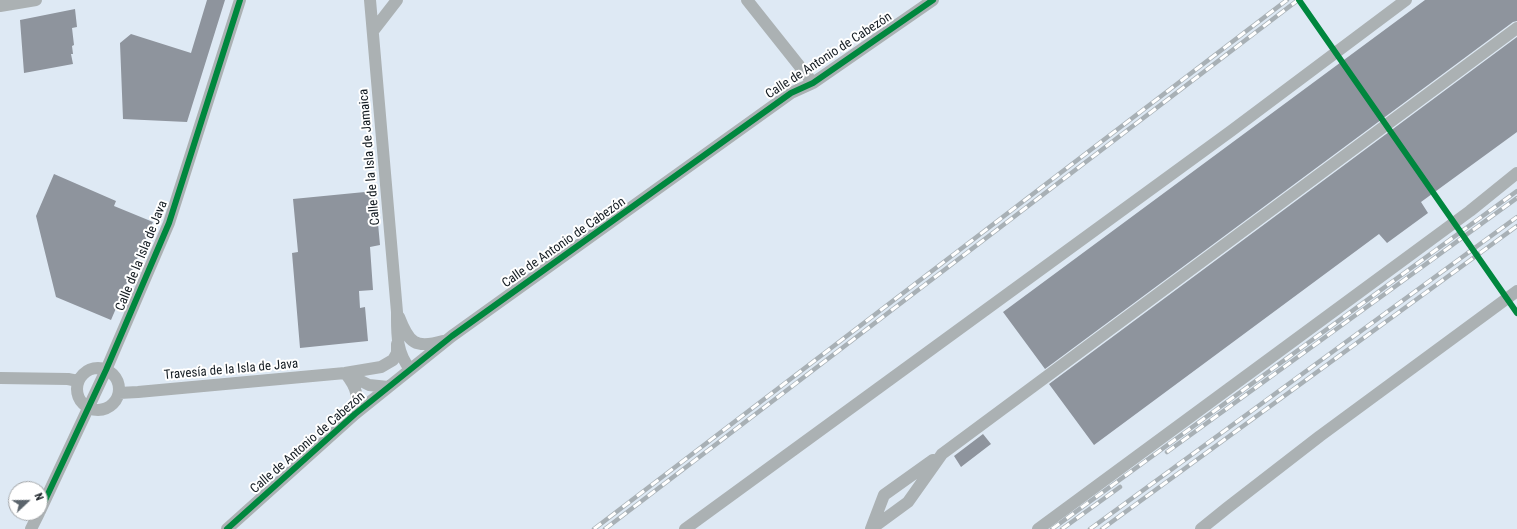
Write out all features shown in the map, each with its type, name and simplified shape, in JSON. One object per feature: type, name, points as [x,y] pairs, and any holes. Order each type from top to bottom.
[{"type":"street","points":[[0,6],[36,0]]},
{"type":"street","name":"Calle de la Isla de Java","points":[[48,495],[89,409],[169,223],[240,0]]},
{"type":"street","name":"Calle de la Isla de Jamaica","points":[[370,0],[397,312],[397,340],[404,362],[410,369]]},
{"type":"street","points":[[747,0],[813,83]]},
{"type":"street","name":"Calle de Antonio de Cabezón","points":[[227,529],[355,414],[448,339],[791,93],[813,83],[933,0]]},
{"type":"street","points":[[685,529],[1231,131],[1406,0]]},
{"type":"street","points":[[373,31],[396,1]]},
{"type":"street","points":[[942,454],[908,502],[871,529],[884,495],[942,454],[1517,28]]},
{"type":"street","points":[[1038,529],[1470,211],[1517,173]]},
{"type":"street","points":[[1201,529],[1320,436],[1517,291]]},
{"type":"street","name":"Calle de la Isla de Jamaica","points":[[397,312],[404,329],[410,338],[416,343],[423,345],[448,339]]},
{"type":"street","name":"Travesía de la Isla de Java","points":[[119,392],[138,392],[345,373],[388,364],[393,360],[397,353],[397,340]]},
{"type":"street","points":[[93,368],[106,370],[112,373],[116,379],[119,386],[119,392],[113,404],[108,408],[95,411],[89,409],[79,400],[77,394],[78,381],[81,375],[93,368]]},
{"type":"street","points":[[345,373],[369,385],[388,387]]},
{"type":"street","points":[[345,373],[352,381],[356,391],[358,400],[355,414]]},
{"type":"street","points":[[0,378],[68,379],[78,381]]},
{"type":"building","points":[[207,0],[225,0],[187,122],[123,119],[120,43],[131,34],[191,53]]},
{"type":"building","points":[[1425,0],[1517,0],[1517,21],[1513,22],[1045,369],[1003,312]]},
{"type":"building","points":[[75,9],[77,27],[72,28],[74,45],[72,46],[73,54],[71,54],[73,64],[24,73],[20,20]]},
{"type":"building","points":[[1517,37],[1517,132],[1421,202],[1428,213],[1387,243],[1379,234],[1094,445],[1049,384]]},
{"type":"building","points":[[54,174],[116,201],[114,206],[153,222],[111,320],[56,297],[36,216]]},
{"type":"building","points":[[375,191],[380,245],[370,247],[373,290],[359,291],[360,308],[365,307],[368,341],[300,348],[292,253],[298,252],[293,199]]},
{"type":"building","points":[[983,434],[991,444],[961,467],[954,456]]},
{"type":"railway","points":[[594,529],[1287,0]]},
{"type":"railway","points":[[605,529],[1298,0]]},
{"type":"railway","points":[[1052,529],[1517,191]]},
{"type":"railway","points":[[1167,452],[1517,198]]},
{"type":"railway","points":[[1090,529],[1517,217]]},
{"type":"railway","points":[[1102,529],[1517,226]]},
{"type":"railway","points":[[1062,529],[1120,487]]},
{"type":"cycle path","points":[[48,494],[106,370],[169,223],[240,0]]},
{"type":"cycle path","points":[[227,529],[355,414],[452,336],[791,93],[813,83],[933,0]]},
{"type":"cycle path","points":[[1299,0],[1517,313]]}]
